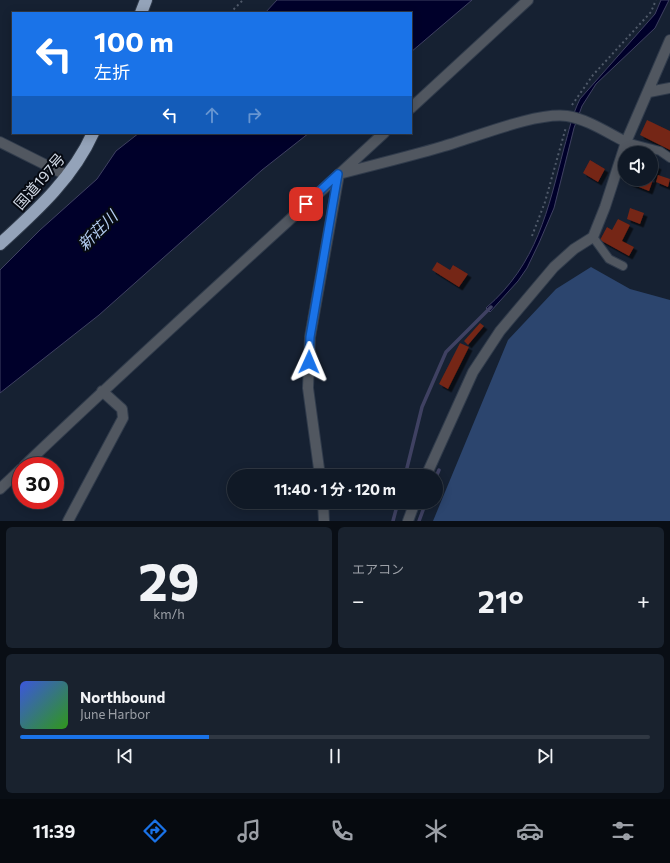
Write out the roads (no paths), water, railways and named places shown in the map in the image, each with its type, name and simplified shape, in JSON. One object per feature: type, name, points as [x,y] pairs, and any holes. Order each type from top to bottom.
[{"type":"highway","points":[[141,12],[146,0]]},
{"type":"highway","name":"国道197号","points":[[0,244],[45,202],[68,176],[85,150],[93,134]]},
{"type":"street","points":[[412,107],[528,0]]},
{"type":"street","points":[[429,469],[473,372],[500,331],[554,267],[574,249],[593,237],[606,207],[626,142],[649,92],[670,40]]},
{"type":"street","points":[[649,92],[670,88]]},
{"type":"street","points":[[338,174],[442,147],[509,126],[549,117],[568,116],[580,120],[626,142]]},
{"type":"street","points":[[33,457],[102,391],[196,308],[338,174],[383,134]]},
{"type":"street","points":[[0,142],[68,176]]},
{"type":"street","points":[[319,469],[308,388],[310,337],[338,174]]},
{"type":"street","points":[[68,521],[123,418],[122,409],[102,391]]},
{"type":"street","points":[[0,489],[12,478]]},
{"type":"street","points":[[324,509],[324,521]]},
{"type":"street","points":[[408,521],[412,509]]},
{"type":"lane","points":[[626,142],[660,151],[670,158]]},
{"type":"lane","points":[[593,237],[609,259],[622,266]]},
{"type":"water","points":[[277,0],[472,0],[412,51],[412,12],[266,12]]},
{"type":"water","points":[[661,0],[669,0],[655,28],[596,84],[582,106],[574,128],[554,208],[539,243],[527,268],[518,281],[490,312],[486,308],[503,291],[517,273],[529,254],[538,235],[546,214],[573,117],[580,99],[655,14]]},
{"type":"water","name":"新荘川","points":[[138,134],[308,134],[262,170],[99,315],[0,393],[0,270],[40,230],[97,179],[116,151]]},
{"type":"waterway","points":[[407,469],[422,407],[446,352],[491,307]]},
{"type":"waterway","points":[[393,521],[396,509]]},
{"type":"waterway","points":[[419,521],[423,509]]}]
